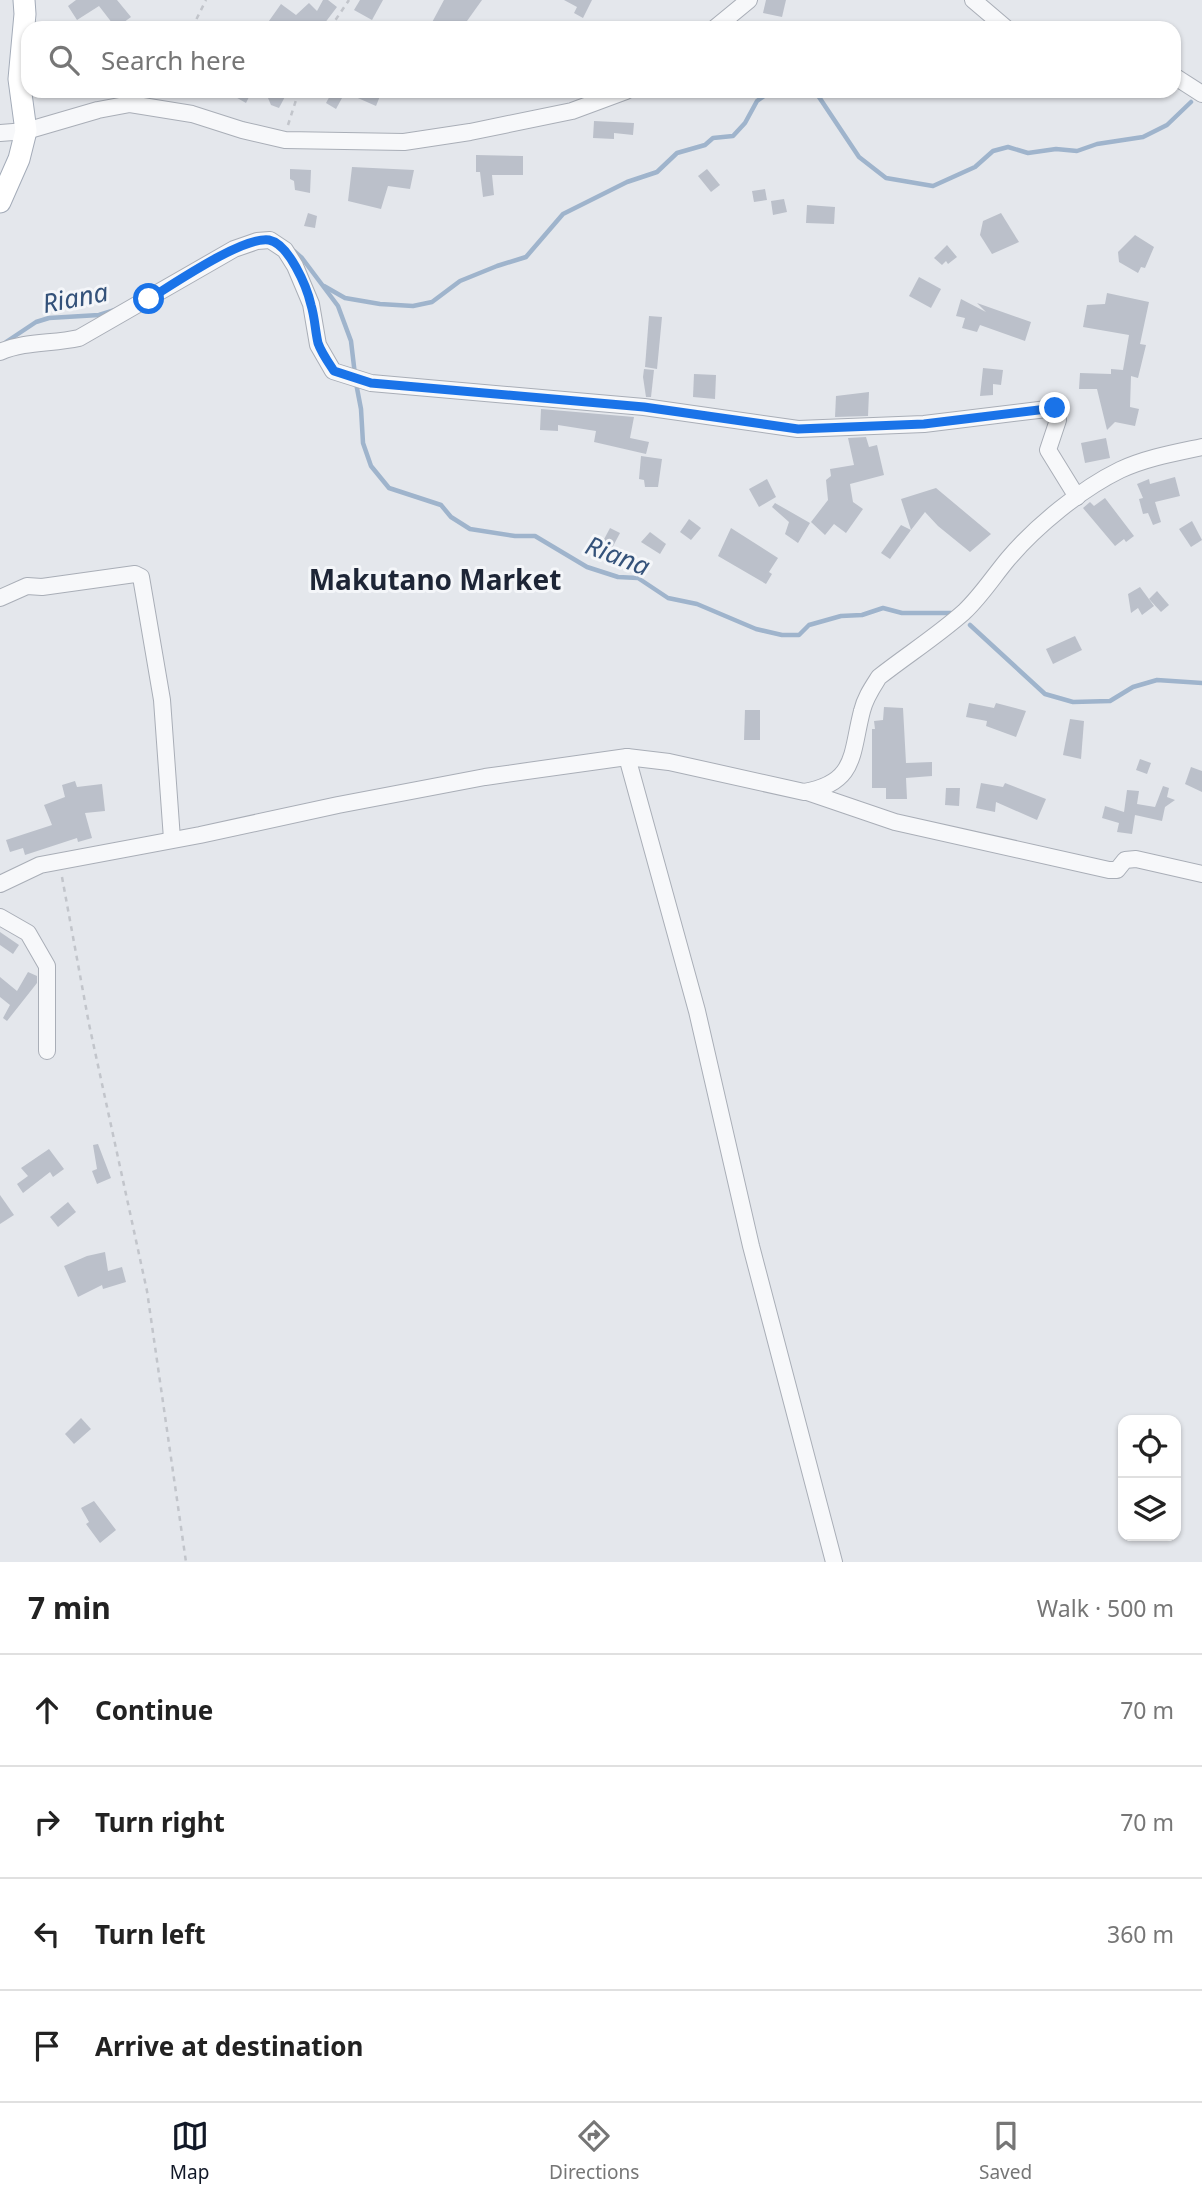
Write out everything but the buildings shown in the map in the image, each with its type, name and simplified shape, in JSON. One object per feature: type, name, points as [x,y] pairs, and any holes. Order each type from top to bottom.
[{"type":"main road","points":[[24,0],[24,21]]},
{"type":"main road","points":[[21,57],[21,94]]},
{"type":"main road","points":[[0,202],[19,159],[26,131],[22,98]]},
{"type":"street","points":[[724,21],[749,0]]},
{"type":"street","points":[[974,0],[998,21]]},
{"type":"street","points":[[1181,80],[1202,94]]},
{"type":"street","points":[[0,133],[26,131],[98,110],[130,104],[192,114],[285,140],[404,142],[470,132],[572,111],[607,98]]},
{"type":"street","points":[[0,352],[21,344],[54,344],[79,338],[234,249],[257,241],[270,240],[285,250],[295,266],[311,304],[318,345],[334,371],[371,383],[644,407],[798,429],[924,424],[1055,408],[1058,420],[1048,450],[1077,497]]},
{"type":"street","points":[[804,792],[824,788],[837,780],[847,769],[854,755],[862,710],[869,691],[879,677],[965,611],[988,587],[1009,558],[1077,497],[1123,469],[1157,457],[1202,447]]},
{"type":"street","points":[[0,598],[27,586],[42,587],[135,573],[141,577],[162,700],[172,839]]},
{"type":"street","points":[[627,757],[697,1010],[751,1246],[834,1562]]},
{"type":"street","points":[[0,884],[40,865],[485,777],[627,757],[668,762],[804,792],[895,822],[1109,870],[1116,870],[1125,860],[1136,859],[1202,874]]},
{"type":"street","points":[[0,917],[28,933],[47,965],[47,1051]]},
{"type":"path","points":[[196,21],[206,0]]},
{"type":"path","points":[[334,21],[348,0]]},
{"type":"path","points":[[285,140],[297,98]]},
{"type":"path","points":[[60,861],[89,1024],[148,1291],[186,1562]]},
{"type":"waterway","points":[[324,286],[345,298],[380,304],[413,306],[432,302],[460,281],[526,257],[563,214],[627,182],[657,172],[677,153],[705,145],[713,138],[733,136],[761,98]]},
{"type":"waterway","points":[[820,98],[859,157],[886,178],[933,186],[975,167],[993,151],[1008,147],[1028,153],[1056,149],[1077,151],[1097,144],[1143,137],[1167,125],[1191,102]]},
{"type":"waterway","name":"Riana","points":[[294,251],[338,306],[351,341],[355,375]]},
{"type":"waterway","name":"Riana","points":[[6,342],[36,322],[49,318],[99,315],[115,310]]},
{"type":"waterway","name":"Riana","points":[[356,383],[363,443],[371,466],[389,488],[441,505],[451,517],[470,529],[515,536],[535,536],[587,567],[618,577],[638,578],[668,598],[697,604],[756,629],[782,635],[799,635],[809,625],[841,616],[862,615],[883,608],[902,613],[951,613]]},
{"type":"waterway","name":"Riana","points":[[970,625],[1045,694],[1073,702],[1110,701],[1133,687],[1157,680],[1202,683]]},
{"type":"district","name":"Makutano Market","points":[[435,579]]},
{"type":"route","points":[[149,299],[234,249],[257,241],[270,240],[285,250],[295,266],[311,304],[318,345],[334,371],[371,383],[500,392],[644,407],[798,429],[924,424],[1055,408]]}]
